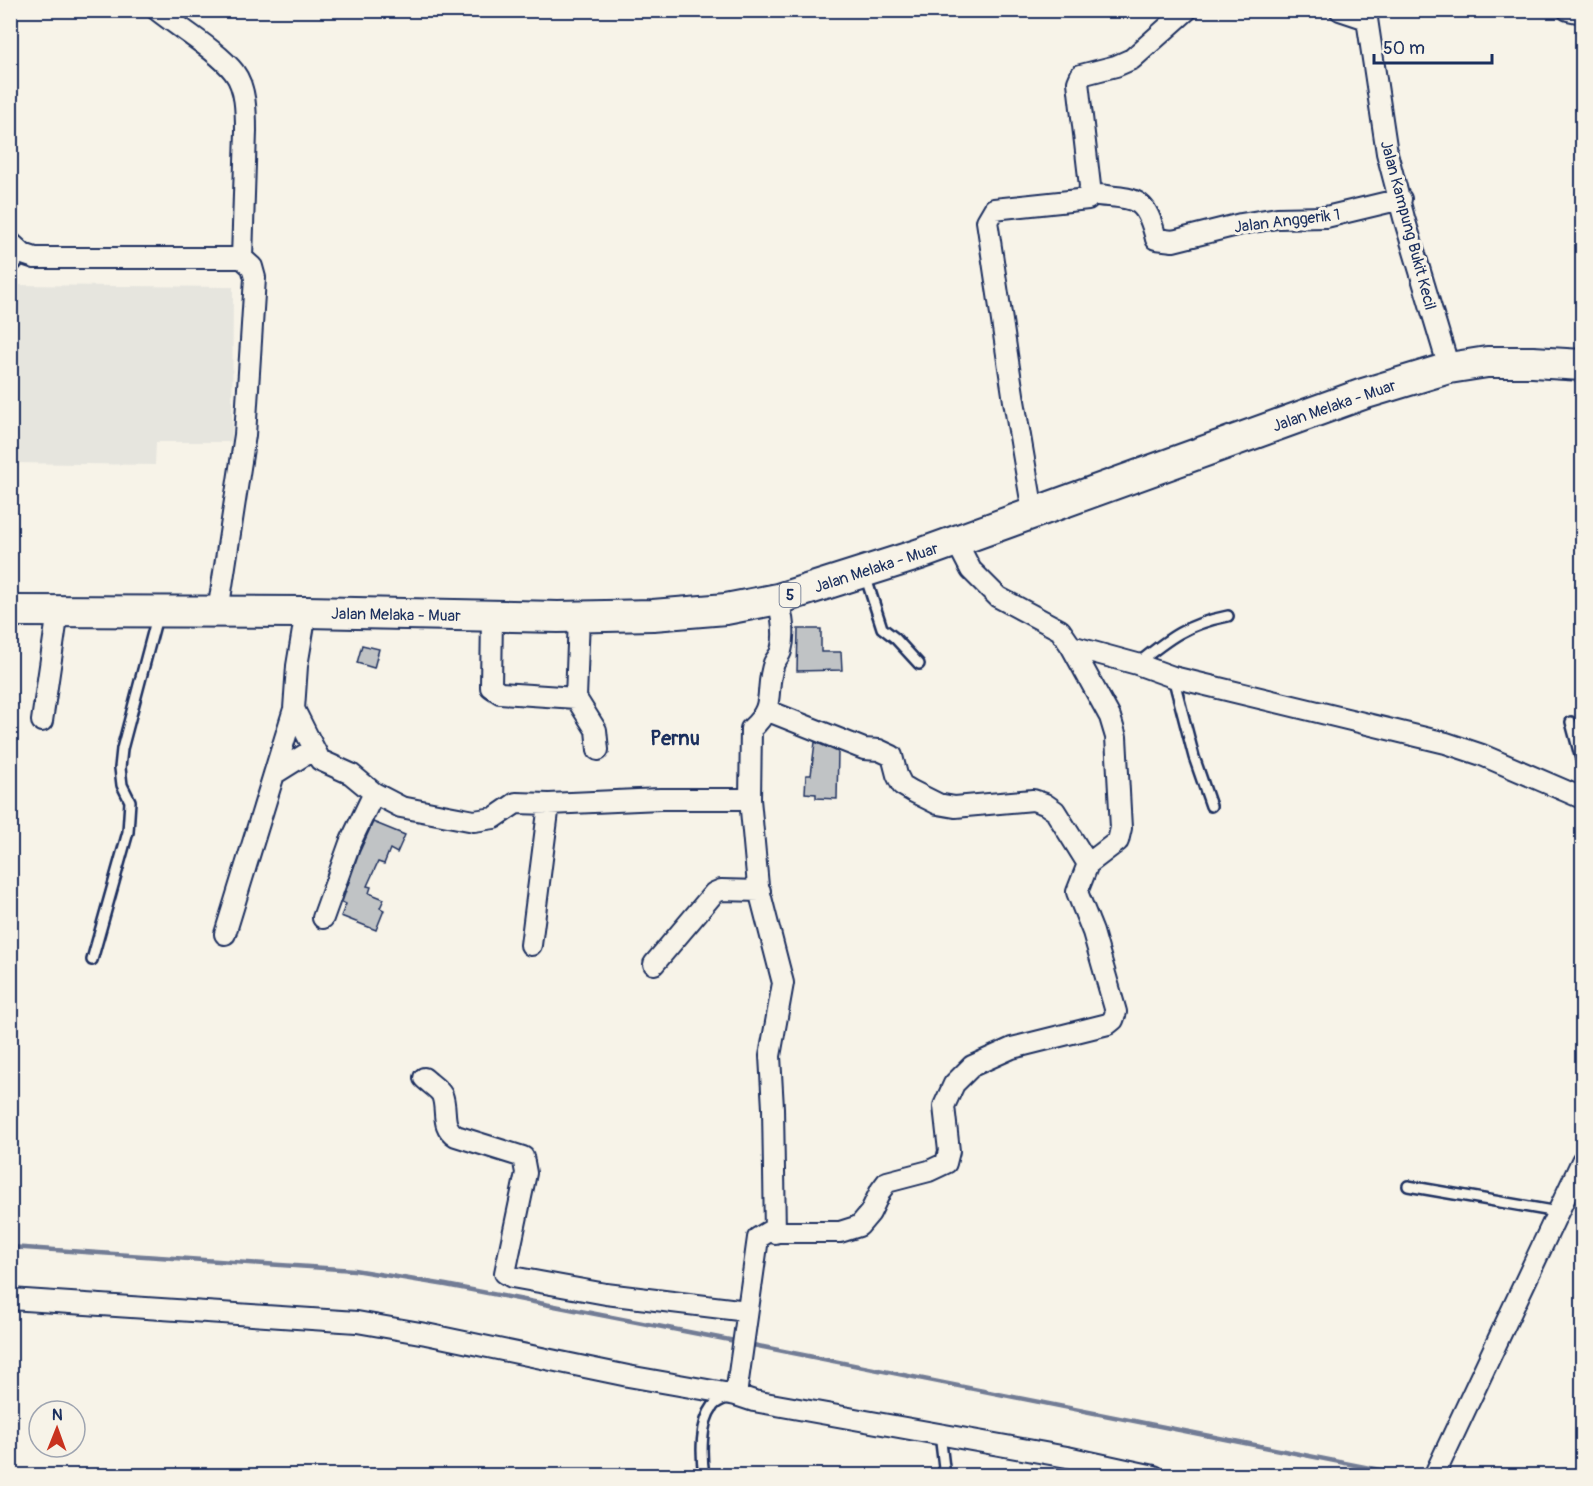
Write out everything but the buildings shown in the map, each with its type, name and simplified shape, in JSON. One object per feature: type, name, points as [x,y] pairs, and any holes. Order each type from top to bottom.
[{"type":"main road","name":"Jalan Melaka - Muar","points":[[10,611],[579,616],[653,615],[726,609],[781,611],[866,580],[956,541],[1033,512],[1363,394],[1449,368],[1487,362],[1582,365]]},
{"type":"main road","name":"Jalan Melaka - Muar","points":[[1533,362],[1582,376]]},
{"type":"street","points":[[157,10],[224,62],[235,74],[242,90],[246,110],[246,131],[242,258]]},
{"type":"street","points":[[1033,512],[987,221],[994,209],[1089,199],[1079,78],[1081,75],[1116,66],[1132,59],[1187,10]]},
{"type":"street","points":[[1340,10],[1368,15]]},
{"type":"street","points":[[1568,10],[1582,13]]},
{"type":"street","name":"Jalan Kampung Bukit Kecil","points":[[1368,15],[1388,153],[1404,218],[1449,368]]},
{"type":"street","name":"Jalan Anggerik 1","points":[[1090,194],[1136,201],[1147,208],[1156,238],[1173,241],[1240,224],[1277,218],[1326,217],[1401,199]]},
{"type":"street","points":[[15,254],[35,258],[242,258],[252,267],[255,278],[245,435],[218,612]]},
{"type":"street","points":[[735,1395],[758,1238],[768,1232],[840,1232],[859,1226],[870,1213],[880,1190],[887,1182],[929,1171],[946,1163],[949,1151],[944,1106],[954,1084],[972,1066],[1012,1048],[1108,1024],[1113,1020],[1116,1012],[1092,932],[1077,892],[1088,864],[1118,841],[1121,828],[1116,737],[1110,717],[1060,630],[998,597],[971,570],[956,541]]},
{"type":"street","points":[[42,721],[58,611]]},
{"type":"street","points":[[775,1233],[770,1056],[783,983],[760,891],[750,799],[751,729],[763,718],[774,663],[781,651],[781,611]]},
{"type":"street","points":[[225,934],[294,709],[297,666],[306,612]]},
{"type":"street","points":[[492,616],[491,687],[500,693],[576,698]]},
{"type":"street","points":[[579,616],[576,698],[596,730],[598,750]]},
{"type":"street","points":[[1071,646],[1137,664],[1173,677],[1446,742],[1582,798]]},
{"type":"street","points":[[294,709],[320,760],[351,774],[374,793],[401,807],[474,821],[494,818],[516,803],[750,799]]},
{"type":"street","points":[[766,710],[864,749],[879,750],[892,756],[902,785],[938,804],[955,807],[1033,800],[1045,804],[1055,811],[1088,864]]},
{"type":"street","points":[[274,774],[314,749]]},
{"type":"street","points":[[323,918],[350,843],[374,793]]},
{"type":"street","points":[[531,945],[549,804]]},
{"type":"street","points":[[654,964],[714,893],[721,890],[760,891]]},
{"type":"street","points":[[424,1078],[440,1091],[449,1131],[456,1136],[523,1157],[526,1173],[505,1273],[512,1277],[747,1319]]},
{"type":"street","points":[[1434,1476],[1582,1161]]},
{"type":"street","points":[[10,1299],[357,1322],[735,1395],[754,1401],[940,1434],[1124,1472],[1154,1476]]},
{"type":"lane","points":[[866,580],[882,628],[895,638],[919,664]]},
{"type":"lane","points":[[92,960],[128,832],[130,801],[120,768],[122,749],[159,611]]},
{"type":"lane","points":[[1137,664],[1172,637],[1202,621],[1228,616]]},
{"type":"lane","points":[[1173,677],[1194,758],[1211,806]]},
{"type":"lane","points":[[1571,722],[1582,763]]},
{"type":"lane","points":[[1408,1186],[1558,1212]]},
{"type":"lane","points":[[704,1476],[702,1465],[704,1434],[708,1417],[714,1404],[735,1395]]},
{"type":"lane","points":[[940,1434],[945,1476]]},
{"type":"shaded area","points":[[11,285],[233,287],[232,442],[156,442],[155,465],[11,463]]},
{"type":"waterway","points":[[10,1247],[354,1270],[446,1285],[740,1342]]},
{"type":"waterway","points":[[748,1344],[1410,1476]]},
{"type":"district","name":"Pernu","points":[[675,738]]}]
